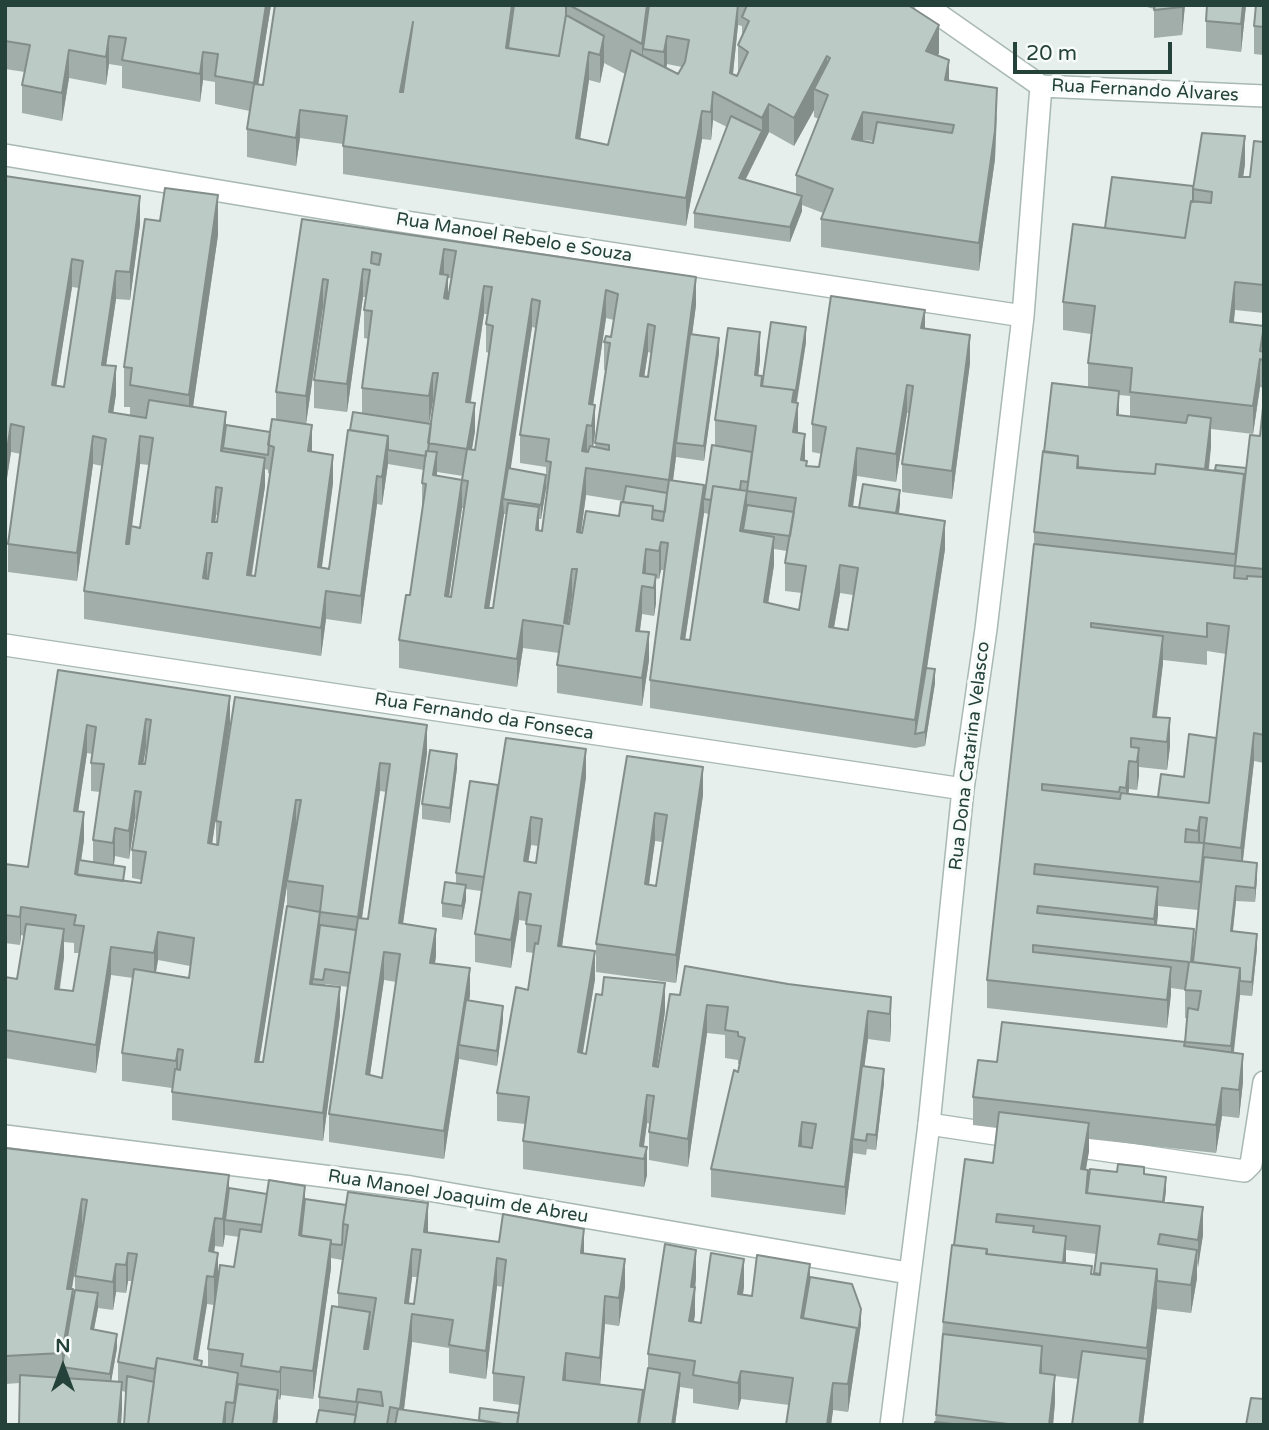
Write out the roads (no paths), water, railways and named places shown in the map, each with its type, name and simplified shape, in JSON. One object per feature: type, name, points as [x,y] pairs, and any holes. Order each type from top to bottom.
[{"type":"street","name":"Rua Fernando Álvares","points":[[925,5],[1041,86],[1264,96]]},
{"type":"street","name":"Rua Dona Catarina Velasco","points":[[891,1425],[908,1273],[929,1124],[963,789],[986,629],[1023,316],[1041,86]]},
{"type":"street","name":"Rua Manoel Rebelo e Souza","points":[[5,155],[387,219],[1023,316]]},
{"type":"street","name":"Rua Fernando da Fonseca","points":[[5,645],[963,789]]},
{"type":"street","points":[[929,1124],[1244,1171],[1251,1164],[1264,1082]]},
{"type":"street","name":"Rua Manoel Joaquim de Abreu","points":[[5,1136],[411,1187],[908,1273]]}]
